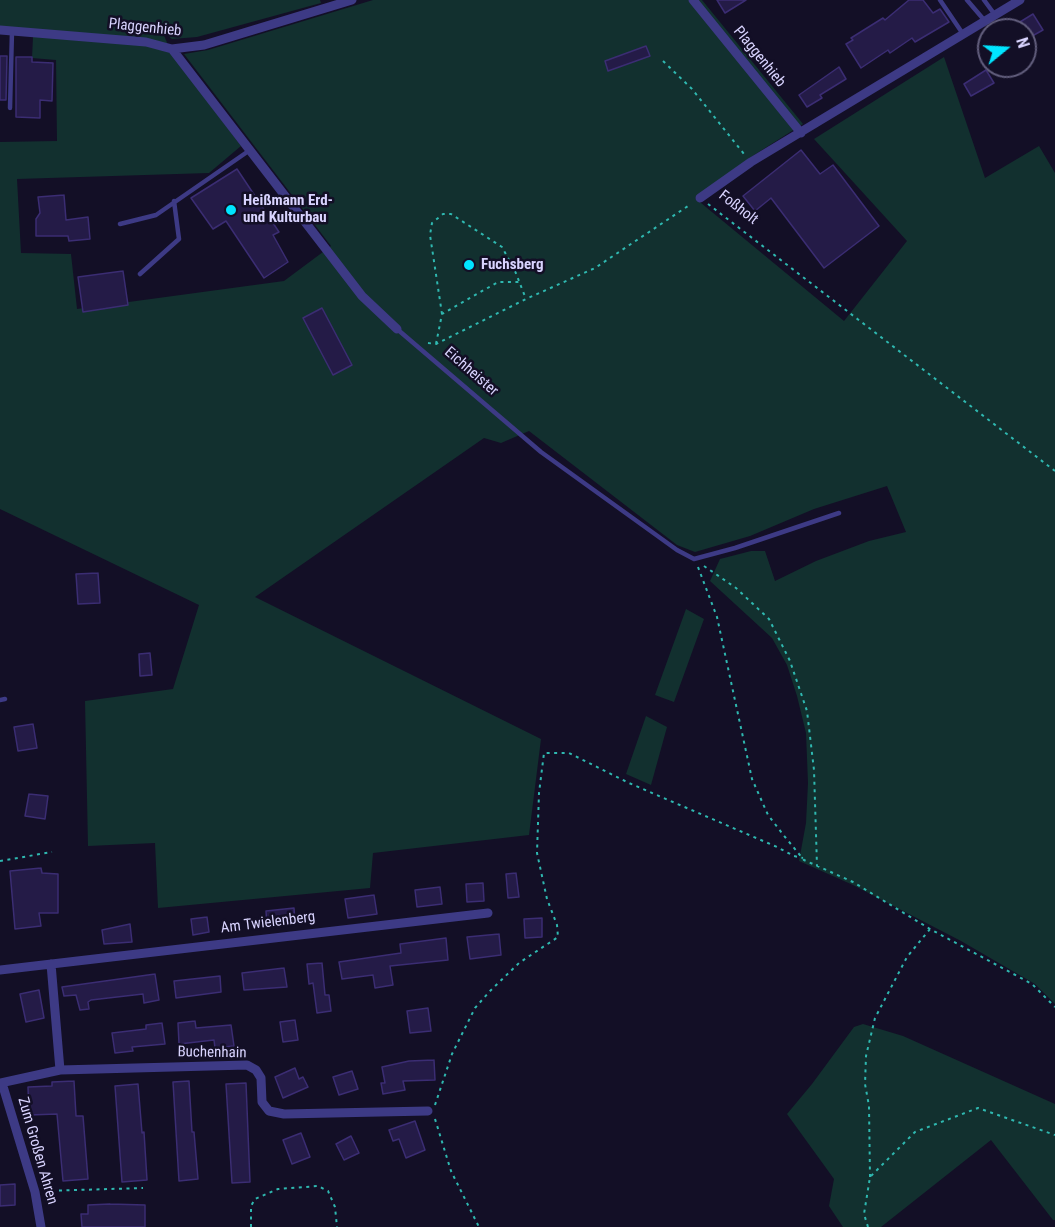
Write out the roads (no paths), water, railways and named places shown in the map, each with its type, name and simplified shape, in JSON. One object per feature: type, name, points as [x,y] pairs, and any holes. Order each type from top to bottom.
[{"type":"street","name":"Plaggenhieb","points":[[0,30],[146,42],[172,49],[204,45],[328,4],[352,0]]},
{"type":"street","name":"Plaggenhieb","points":[[693,0],[801,133]]},
{"type":"street","name":"Foßholt","points":[[990,18],[1020,0]]},
{"type":"street","name":"Foßholt","points":[[700,198],[751,162],[977,26]]},
{"type":"street","name":"Eichheister","points":[[172,49],[362,296],[397,329]]},
{"type":"street","name":"Am Twielenberg","points":[[0,970],[488,913]]},
{"type":"street","points":[[51,964],[60,1070]]},
{"type":"street","name":"Buchenhain","points":[[1,1083],[60,1070],[247,1065],[256,1070],[261,1078],[262,1102],[269,1111],[284,1114],[428,1111]]},
{"type":"street","name":"Zum Großen Ahren","points":[[1,1083],[35,1192],[41,1227]]},
{"type":"lane","points":[[940,0],[963,34]]},
{"type":"lane","points":[[967,0],[982,18]]},
{"type":"lane","points":[[984,0],[995,15]]},
{"type":"lane","points":[[10,108],[12,31]]},
{"type":"lane","points":[[120,224],[156,215],[250,150]]},
{"type":"lane","points":[[140,274],[179,239],[174,201]]},
{"type":"lane","name":"Eichheister","points":[[397,329],[541,452],[677,550],[694,559],[735,548],[839,513]]},
{"type":"place","name":"Heißmann Erd- und Kulturbau","points":[[231,210]]},
{"type":"place","name":"Fuchsberg","points":[[469,265]]}]
